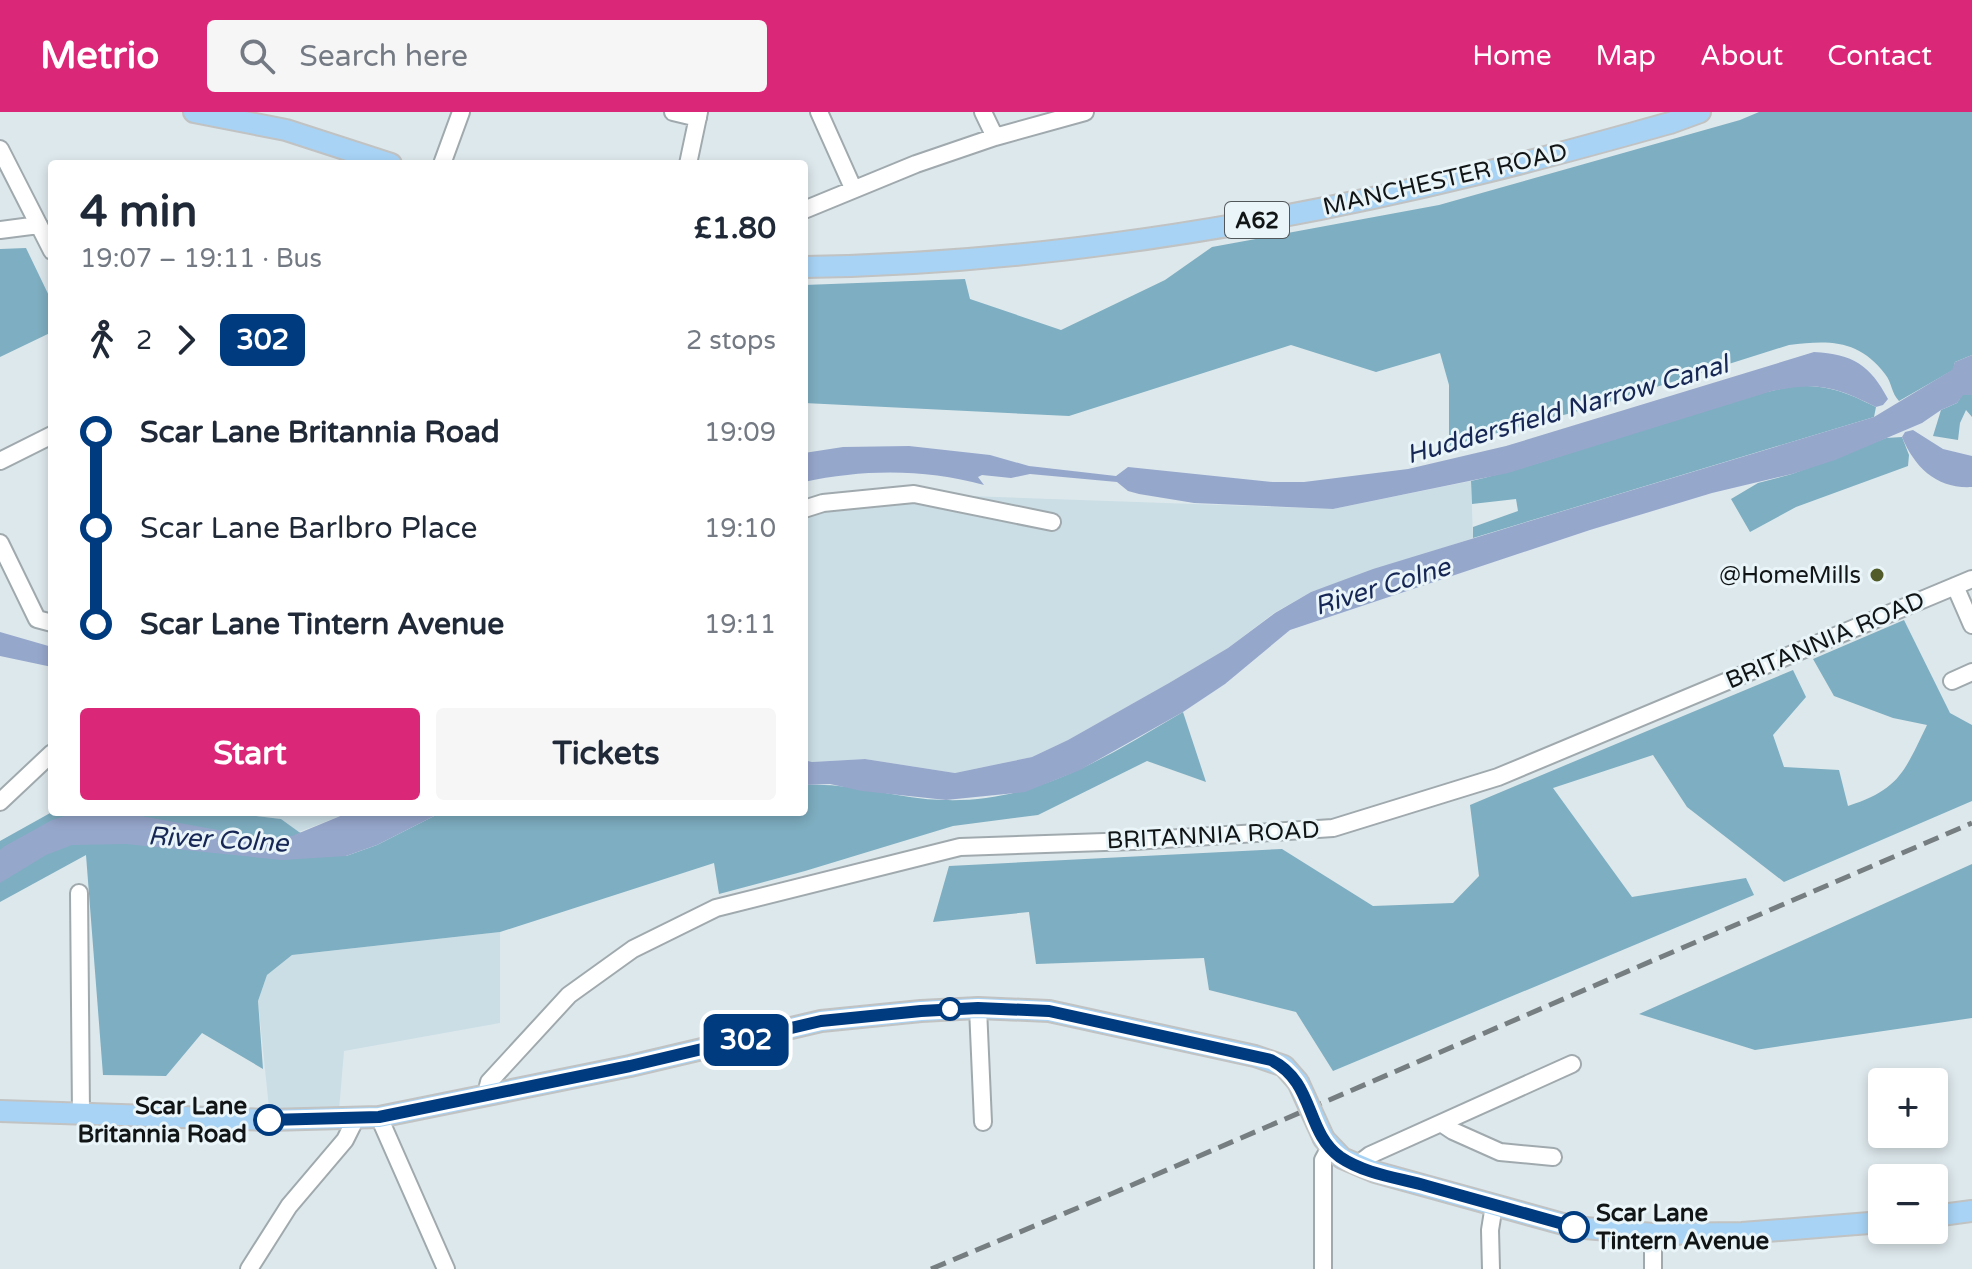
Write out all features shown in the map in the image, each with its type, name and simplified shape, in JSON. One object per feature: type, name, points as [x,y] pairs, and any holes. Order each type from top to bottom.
[{"type":"main road","points":[[194,112],[286,130],[379,160]]},
{"type":"main road","name":"MANCHESTER ROAD","points":[[808,267],[901,266],[989,258],[1115,243],[1319,209],[1492,171],[1700,112]]},
{"type":"main road","points":[[0,1111],[269,1120],[379,1117],[630,1066],[821,1021],[978,1008],[1049,1011],[1271,1060],[1284,1066],[1298,1082],[1327,1143],[1342,1158],[1357,1165],[1574,1227],[1653,1234],[1742,1233],[1868,1223]]},
{"type":"main road","points":[[1948,1214],[1972,1211]]},
{"type":"street","points":[[673,112],[698,115],[689,160]]},
{"type":"street","points":[[819,112],[853,188]]},
{"type":"street","points":[[983,112],[995,137]]},
{"type":"street","points":[[808,208],[853,188],[995,137],[1085,112]]},
{"type":"street","points":[[443,160],[459,113]]},
{"type":"street","points":[[0,149],[48,243]]},
{"type":"street","points":[[0,230],[39,225]]},
{"type":"street","points":[[0,461],[48,437]]},
{"type":"street","points":[[808,508],[823,503],[914,494],[1052,522]]},
{"type":"street","points":[[0,543],[37,619],[48,622]]},
{"type":"street","name":"BRITANNIA ROAD","points":[[486,1094],[489,1082],[569,995],[633,949],[716,908],[960,847],[1134,841],[1333,828],[1498,777],[1972,579]]},
{"type":"street","points":[[1955,586],[1972,625]]},
{"type":"street","points":[[1952,681],[1972,672]]},
{"type":"street","points":[[0,788],[45,762]]},
{"type":"street","points":[[0,802],[45,762]]},
{"type":"street","points":[[79,893],[81,1113]]},
{"type":"street","points":[[978,1008],[983,1122]]},
{"type":"street","points":[[1357,1165],[1370,1155],[1572,1064]]},
{"type":"street","points":[[379,1117],[446,1269]]},
{"type":"street","points":[[249,1269],[289,1206],[345,1140],[356,1118]]},
{"type":"street","points":[[1441,1123],[1500,1152],[1553,1157]]},
{"type":"street","points":[[1323,1269],[1323,1160],[1327,1143]]},
{"type":"street","points":[[1491,1269],[1490,1230],[1494,1205]]},
{"type":"street","points":[[1653,1234],[1653,1269]]},
{"type":"shaded area","points":[[1759,112],[1972,112],[1972,355],[1955,362],[1953,370],[1899,401],[1885,374],[1865,354],[1842,344],[1817,342],[1789,345],[1593,407],[1449,446],[1449,385],[1440,353],[1376,372],[1291,345],[1069,416],[808,403],[808,285],[965,279],[970,299],[1061,330],[1165,280],[1212,247],[1439,205]]},
{"type":"shaded area","points":[[26,248],[48,294],[48,334],[0,357],[0,249]]},
{"type":"shaded area","points":[[1795,386],[1828,388],[1846,394],[1876,407],[1874,417],[1473,538],[1473,527],[1518,511],[1516,499],[1472,504],[1471,481],[1552,459],[1713,406]]},
{"type":"shaded area","points":[[1962,395],[1972,395],[1972,417],[1966,410],[1960,423],[1958,440],[1933,436],[1941,410],[1957,403]]},
{"type":"shaded area","points":[[1902,437],[1909,455],[1908,466],[1796,507],[1750,532],[1731,499],[1758,483],[1792,474],[1886,438]]},
{"type":"shaded area","points":[[1471,481],[1473,538],[1311,592],[1169,683],[1032,757],[955,773],[865,759],[808,761],[808,515],[914,494],[1333,509]]},
{"type":"shaded area","points":[[1904,620],[1950,713],[1972,725],[1972,801],[1784,882],[1687,807],[1653,755],[1553,788],[1632,897],[1746,878],[1754,895],[1333,1071],[1296,1012],[1209,990],[1204,958],[1036,964],[1029,912],[933,922],[949,866],[1282,849],[1373,906],[1453,903],[1479,876],[1470,805],[1793,670],[1806,697],[1773,735],[1784,767],[1839,770],[1848,806],[1879,793],[1898,777],[1927,725],[1893,718],[1834,696],[1813,659]]},
{"type":"shaded area","points":[[1183,712],[1206,782],[1147,761],[1038,815],[953,826],[719,894],[714,863],[500,932],[292,955],[267,975],[258,1001],[263,1069],[202,1033],[166,1076],[103,1075],[86,855],[0,902],[0,841],[48,814],[256,816],[281,819],[346,856],[377,845],[434,816],[808,816],[808,785],[839,786],[944,800],[978,799],[1040,785],[1070,774]]},
{"type":"shaded area","points":[[256,816],[340,816],[299,832],[281,819]]},
{"type":"shaded area","points":[[1972,864],[1972,1018],[1755,1050],[1639,1014]]},
{"type":"shaded area","points":[[500,932],[500,1023],[344,1051],[339,1110],[269,1108],[258,1001],[267,975],[292,955]]},
{"type":"water","points":[[1814,352],[1839,355],[1859,364],[1874,378],[1888,399],[1876,407],[1826,388],[1772,391],[1508,473],[1333,509],[1194,503],[1128,491],[1117,482],[1030,474],[1011,478],[982,475],[978,477],[984,485],[940,476],[895,473],[808,481],[808,452],[843,447],[909,446],[990,455],[1029,466],[1116,476],[1128,467],[1273,482],[1304,482],[1408,469],[1506,446]]},
{"type":"water","name":"River Colne","points":[[1972,355],[1972,403],[1971,395],[1963,395],[1957,403],[1922,423],[1835,460],[1590,530],[1290,630],[1225,684],[1183,712],[1080,770],[1025,792],[946,800],[862,791],[830,784],[808,785],[808,761],[865,759],[955,773],[1032,757],[1169,683],[1311,592],[1373,569],[1874,417],[1952,370],[1955,362]]},
{"type":"water","points":[[1913,430],[1943,449],[1972,456],[1972,487],[1948,484],[1921,467],[1902,437],[1905,432]]},
{"type":"water","points":[[0,632],[48,646],[48,666],[0,656]]},
{"type":"water","name":"River Colne","points":[[65,816],[141,816],[262,838],[292,836],[340,816],[434,816],[377,845],[346,856],[282,860],[126,844],[72,845],[46,855],[0,883],[0,850],[52,820]]},
{"type":"railway","points":[[931,1269],[1972,823]]},
{"type":"bus line","name":"302","points":[[269,1120],[379,1117],[630,1066],[821,1021],[978,1008],[1049,1011],[1271,1060],[1284,1066],[1294,1076],[1324,1139],[1342,1158],[1375,1172],[1574,1227]]},
{"type":"place","name":"@HomeMills","points":[[1877,575]]},
{"type":"place","name":"Scar Lane Britannia Road","points":[[269,1120]]},
{"type":"place","name":"Scar Lane Tintern Avenue","points":[[1574,1227]]},
{"type":"water label","name":"Huddersfield Narrow Canal","points":[[1567,409]]}]
